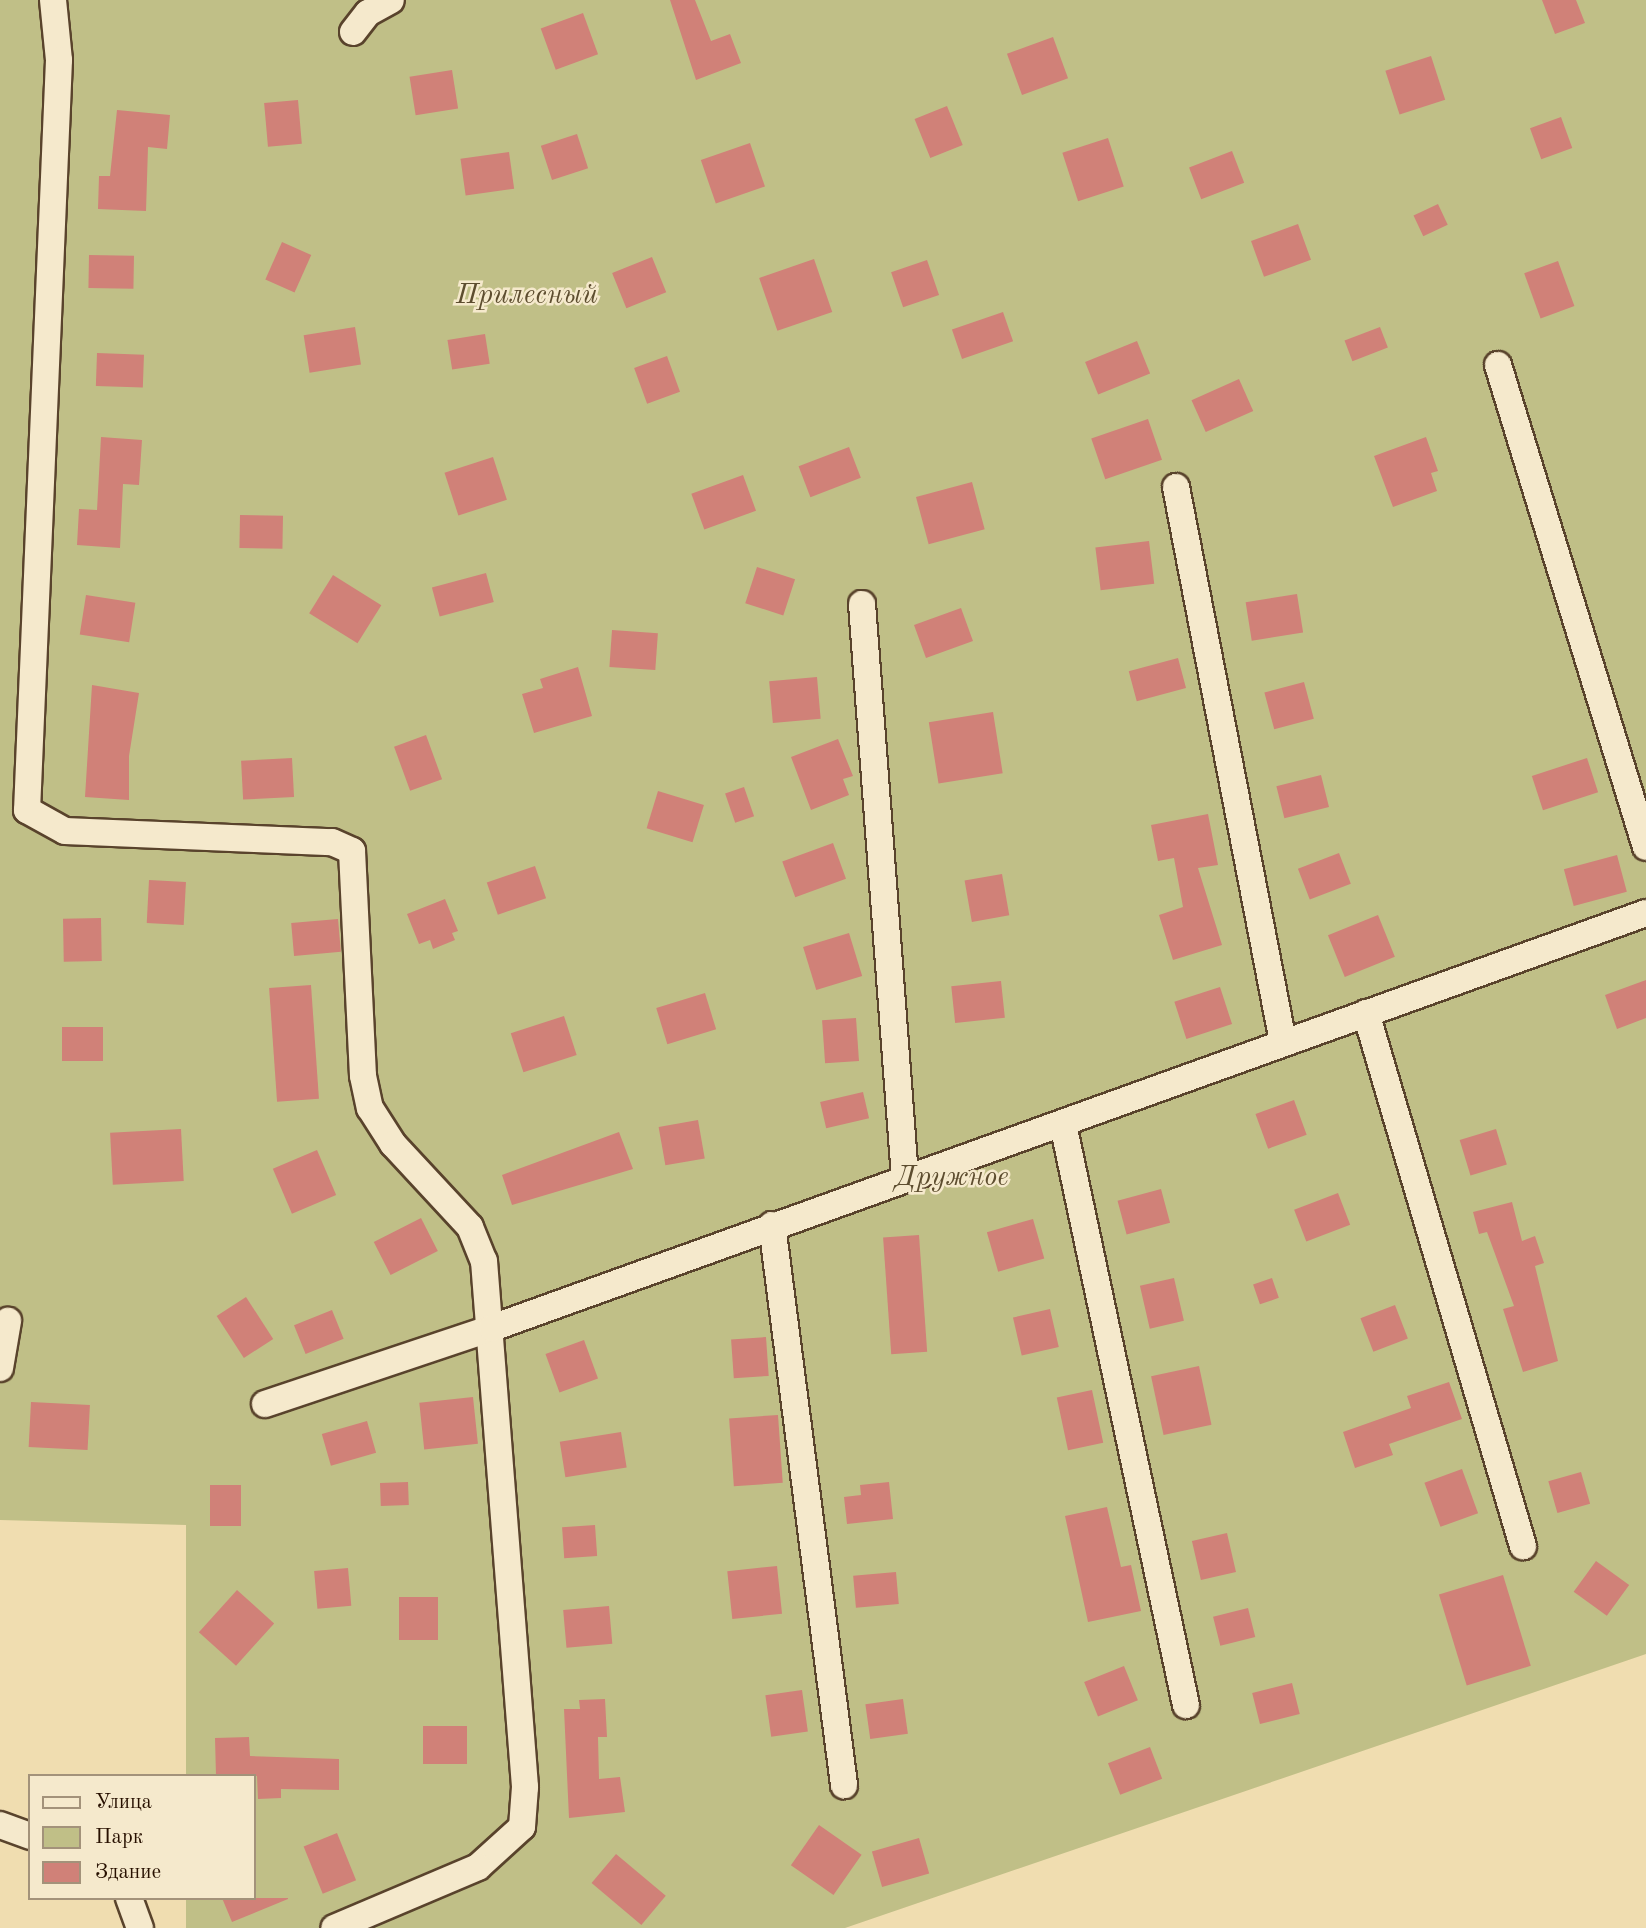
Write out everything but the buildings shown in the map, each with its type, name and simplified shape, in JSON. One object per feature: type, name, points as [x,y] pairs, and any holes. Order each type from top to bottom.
[{"type":"street","points":[[53,0],[59,60],[27,810],[65,831],[332,842],[352,851],[363,1076],[370,1108],[393,1144],[470,1227],[484,1261],[492,1328],[525,1787],[522,1827],[478,1867],[334,1928]]},
{"type":"street","points":[[353,32],[368,13],[394,1]]},
{"type":"street","points":[[1498,365],[1646,847]]},
{"type":"street","points":[[1176,487],[1283,1042]]},
{"type":"street","points":[[862,604],[905,1177]]},
{"type":"street","points":[[265,1404],[492,1328],[905,1177],[1063,1124],[1283,1042],[1646,913]]},
{"type":"street","points":[[1366,1013],[1523,1546]]},
{"type":"street","points":[[1063,1124],[1186,1705]]},
{"type":"street","points":[[772,1225],[844,1785]]},
{"type":"street","points":[[0,1368],[8,1321]]},
{"type":"street","points":[[0,1825],[28,1835]]},
{"type":"street","points":[[131,1900],[140,1928]]},
{"type":"green space","name":"Дружное","points":[[0,0],[1646,0],[1646,1654],[845,1928],[186,1928],[186,1900],[256,1900],[256,1774],[186,1774],[186,1525],[0,1520]]},
{"type":"park label","name":"Прилесный","points":[[527,296]]}]
